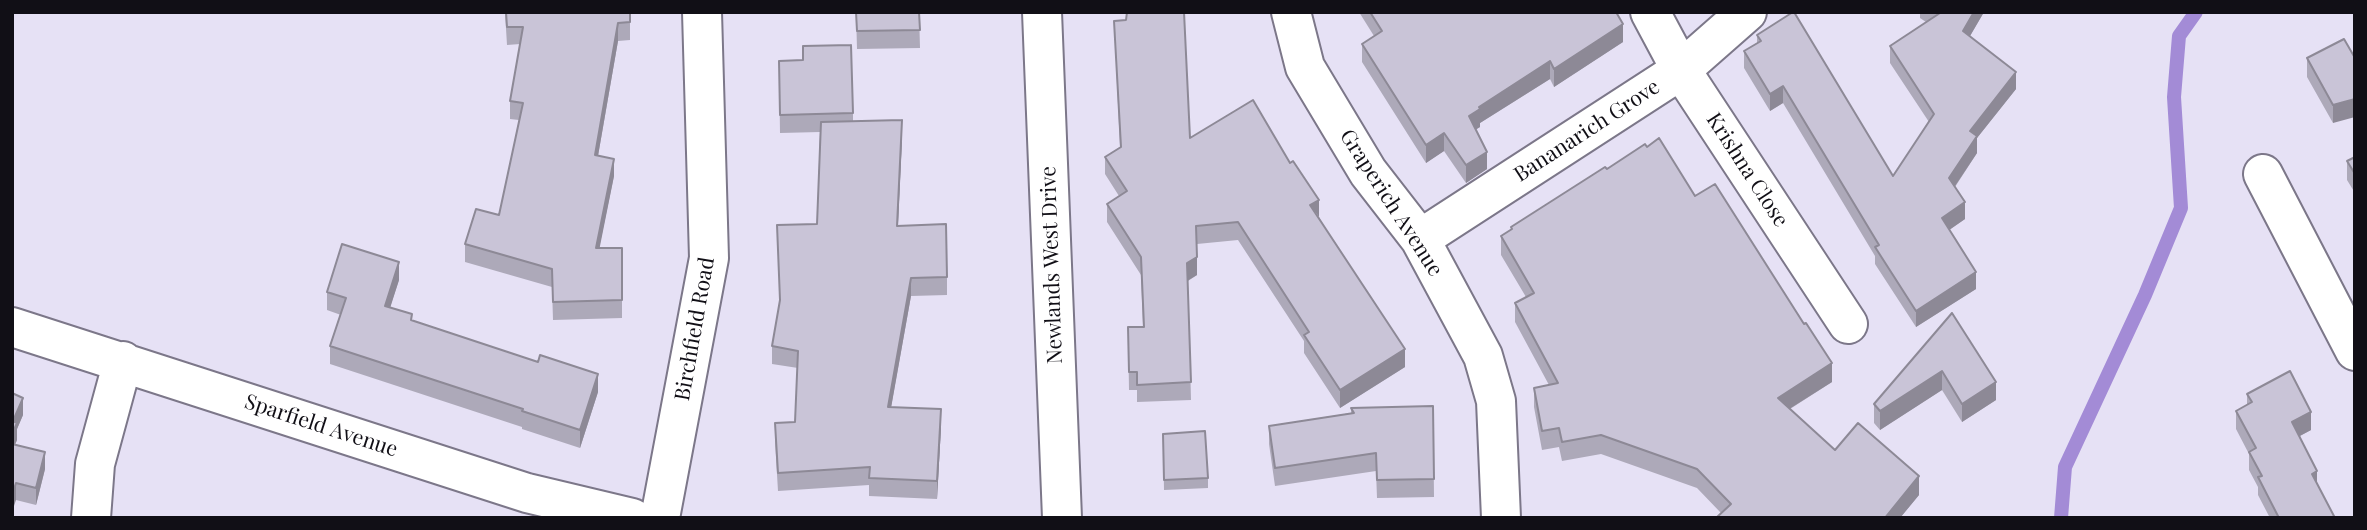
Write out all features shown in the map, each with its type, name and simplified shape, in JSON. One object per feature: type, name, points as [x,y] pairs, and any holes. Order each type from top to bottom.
[{"type":"street","name":"Birchfield Road","points":[[660,518],[709,258],[702,12]]},
{"type":"street","name":"Newlands West Drive","points":[[1042,12],[1062,518]]},
{"type":"street","name":"Graperich Avenue","points":[[1291,12],[1305,67],[1368,172],[1420,239],[1483,356],[1496,401],[1501,518]]},
{"type":"street","name":"Krishna Close","points":[[1650,12],[1681,69],[1848,324]]},
{"type":"street","name":"Bananarich Grove","points":[[1420,239],[1681,69],[1747,12]]},
{"type":"street","points":[[2263,174],[2355,351]]},
{"type":"street","name":"Sparfield Avenue","points":[[12,327],[527,493],[632,518]]},
{"type":"street","points":[[91,518],[95,464],[123,361]]},
{"type":"building","points":[[506,12],[630,12],[630,22],[618,23],[595,155],[614,159],[596,248],[622,248],[622,300],[553,302],[552,269],[465,244],[476,209],[499,215],[523,103],[510,101],[523,27],[507,27]]},
{"type":"building","points":[[856,12],[919,12],[920,30],[857,31]]},
{"type":"building","points":[[1127,12],[1184,12],[1190,138],[1253,100],[1290,163],[1293,161],[1319,200],[1310,205],[1405,349],[1340,390],[1304,335],[1309,332],[1238,222],[1196,226],[1197,257],[1187,263],[1191,382],[1137,385],[1137,372],[1129,372],[1128,327],[1144,327],[1141,257],[1107,204],[1127,191],[1105,157],[1121,147],[1114,21],[1126,20]]},
{"type":"building","points":[[1370,12],[1616,12],[1623,24],[1554,69],[1550,61],[1479,107],[1480,109],[1469,116],[1487,152],[1466,165],[1444,133],[1426,145],[1362,44],[1382,31]]},
{"type":"building","points":[[1793,12],[1893,176],[1934,114],[1890,46],[1939,12],[1974,12],[1963,31],[2016,72],[1970,131],[1977,136],[1949,178],[1965,202],[1942,218],[1976,272],[1916,311],[1875,247],[1879,245],[1783,86],[1770,94],[1744,51],[1761,41],[1757,35]]},
{"type":"building","points":[[2344,39],[2355,58],[2355,99],[2333,105],[2307,58]]},
{"type":"building","points":[[851,45],[853,113],[780,115],[779,61],[803,60],[803,46]]},
{"type":"building","points":[[902,120],[897,226],[946,224],[947,277],[911,278],[888,407],[941,409],[937,481],[869,478],[870,467],[778,473],[775,423],[795,422],[798,351],[772,346],[780,300],[777,225],[817,224],[821,122]]},
{"type":"building","points":[[1659,138],[1695,196],[1715,184],[1832,363],[1778,398],[1835,450],[1858,423],[1919,476],[1885,518],[1716,518],[1731,504],[1697,469],[1601,435],[1562,442],[1559,428],[1542,431],[1534,388],[1558,383],[1515,303],[1534,293],[1501,236],[1605,167],[1607,169]]},
{"type":"building","points":[[2355,157],[2355,174],[2347,161]]},
{"type":"building","points":[[342,244],[399,262],[385,306],[412,314],[411,320],[538,362],[540,355],[598,374],[580,430],[330,346],[346,298],[327,292]]},
{"type":"building","points":[[1952,313],[1996,382],[1962,404],[1942,371],[1880,411],[1874,404]]},
{"type":"building","points":[[2290,371],[2311,412],[2292,422],[2317,471],[2312,474],[2335,518],[2279,518],[2258,477],[2262,476],[2249,452],[2256,448],[2236,411],[2252,402],[2247,394]]},
{"type":"building","points":[[12,393],[23,398],[13,421],[17,423],[12,434]]},
{"type":"building","points":[[1433,406],[1434,479],[1377,480],[1376,453],[1275,468],[1269,426],[1354,413],[1351,408]]},
{"type":"building","points":[[1205,431],[1208,478],[1164,480],[1163,434]]},
{"type":"building","points":[[12,444],[45,452],[36,488],[16,483],[12,495]]},
{"type":"waterway","points":[[2061,518],[2065,467],[2145,295],[2181,208],[2174,97],[2179,36],[2196,12]]}]
